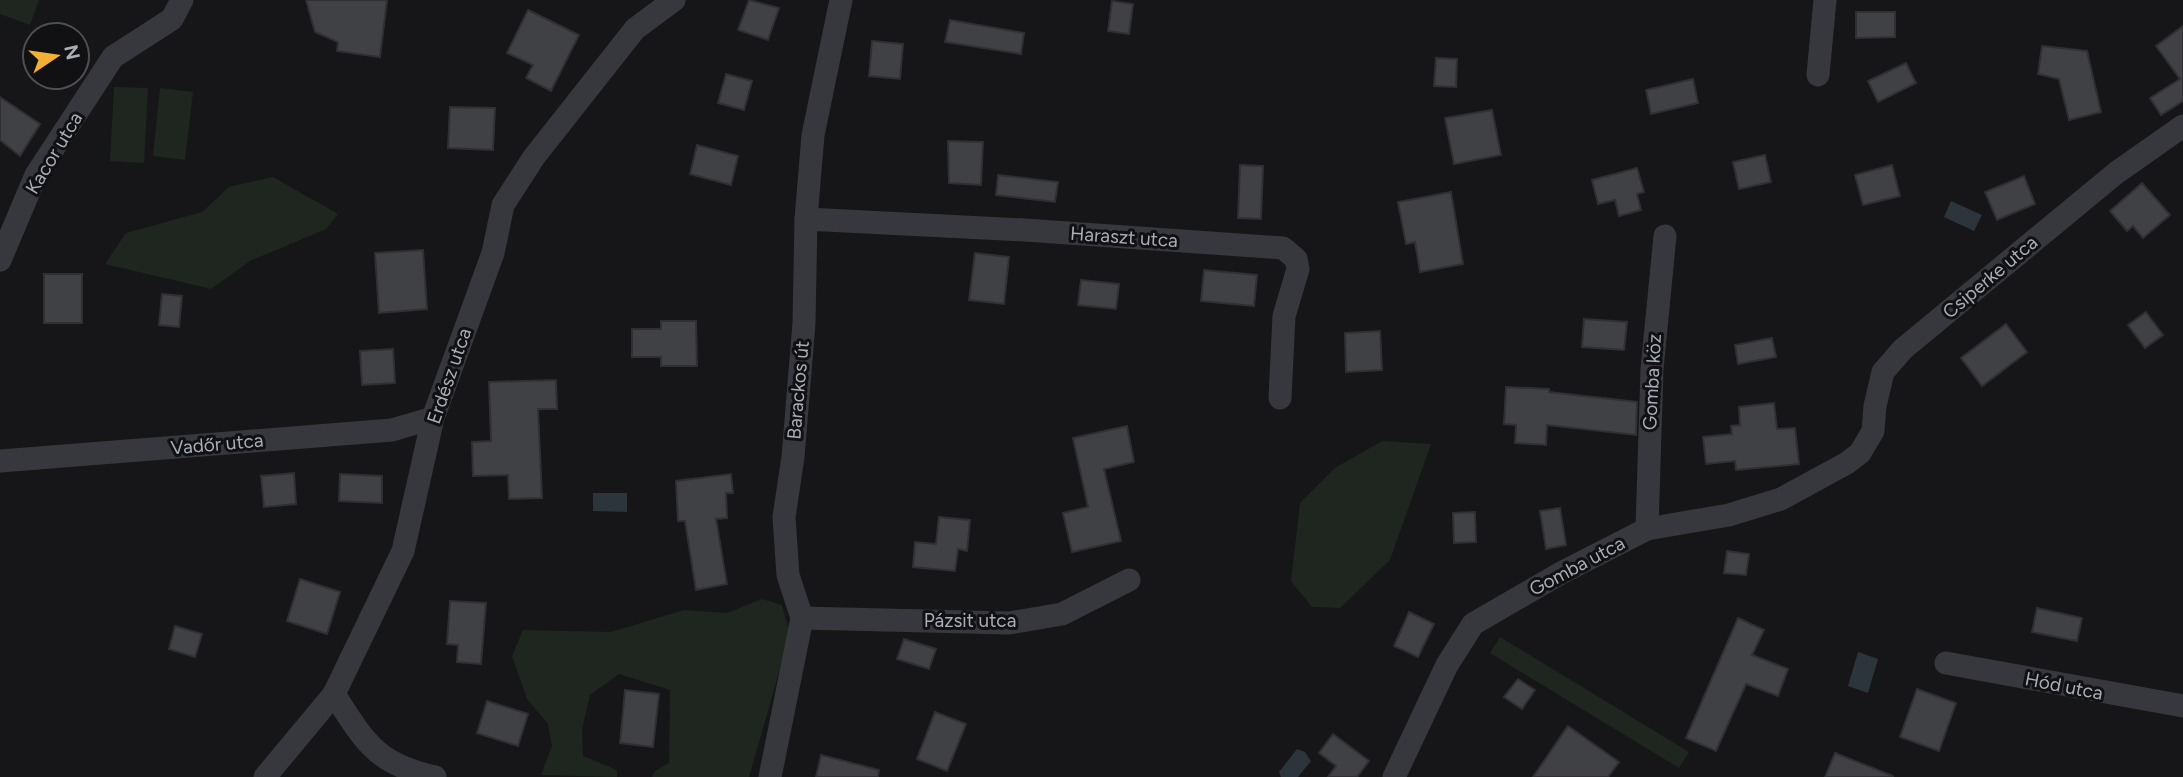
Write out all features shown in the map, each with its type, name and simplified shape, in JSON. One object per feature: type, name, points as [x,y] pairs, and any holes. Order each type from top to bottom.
[{"type":"street","name":"Kacor utca","points":[[0,260],[36,175],[113,57],[172,19],[182,0]]},
{"type":"street","name":"Erdész utca","points":[[265,777],[334,694],[404,551],[433,418],[493,253],[503,205],[534,158],[635,29],[674,0]]},
{"type":"street","name":"Barackos út","points":[[770,777],[802,618],[788,575],[784,517],[793,457],[804,323],[806,219],[813,135],[841,0]]},
{"type":"street","points":[[1818,75],[1825,0]]},
{"type":"street","name":"Csiperke utca","points":[[1847,463],[1860,453],[1873,431],[1875,406],[1883,372],[1903,349],[2097,189],[2183,126]]},
{"type":"street","name":"Haraszt utca","points":[[806,219],[1025,230],[1283,248],[1296,259],[1298,269],[1284,316],[1280,398]]},
{"type":"street","name":"Gomba köz","points":[[1647,529],[1652,369],[1665,236]]},
{"type":"street","name":"Vadőr utca","points":[[0,461],[393,430],[433,418]]},
{"type":"street","name":"Gomba utca","points":[[1394,777],[1447,665],[1473,624],[1560,573],[1647,529],[1729,515],[1782,499],[1847,463]]},
{"type":"street","name":"Pázsit utca","points":[[802,618],[1009,623],[1062,614],[1129,580]]},
{"type":"street","name":"Hód utca","points":[[1945,663],[2183,706]]},
{"type":"street","points":[[334,694],[360,733],[383,759],[435,777]]},
{"type":"shaded area","points":[[0,0],[39,0],[31,21],[21,22],[0,14]]},
{"type":"shaded area","points":[[114,87],[148,88],[144,163],[110,161]]},
{"type":"shaded area","points":[[160,88],[193,92],[185,160],[153,156]]},
{"type":"shaded area","points":[[273,177],[338,214],[326,229],[250,261],[211,289],[105,264],[126,233],[202,212],[229,187]]},
{"type":"shaded area","points":[[1951,201],[1982,215],[1974,231],[1944,217]]},
{"type":"shaded area","points":[[1382,441],[1431,444],[1390,560],[1340,608],[1312,607],[1291,581],[1300,503],[1335,468]]},
{"type":"shaded area","points":[[593,493],[627,493],[627,512],[593,511]]},
{"type":"shaded area","points":[[762,599],[782,605],[790,634],[749,777],[652,777],[655,771],[669,763],[670,690],[619,674],[590,695],[582,729],[583,756],[617,770],[617,777],[541,775],[552,746],[548,724],[527,699],[512,656],[523,630],[611,632],[684,610],[727,613]]},
{"type":"shaded area","points":[[1500,637],[1689,752],[1679,768],[1490,653]]},
{"type":"shaded area","points":[[1858,652],[1878,659],[1868,693],[1848,686]]},
{"type":"shaded area","points":[[1297,749],[1305,752],[1311,761],[1298,777],[1281,777],[1279,772]]},
{"type":"building","points":[[306,0],[387,0],[380,57],[337,51],[338,42],[315,32]]},
{"type":"building","points":[[749,0],[779,8],[768,40],[738,30]]},
{"type":"building","points":[[1112,1],[1133,4],[1129,34],[1108,31]]},
{"type":"building","points":[[528,10],[579,35],[551,91],[526,78],[533,65],[507,53]]},
{"type":"building","points":[[1856,12],[1895,12],[1895,37],[1856,38]]},
{"type":"building","points":[[950,20],[1024,33],[1021,54],[945,42]]},
{"type":"building","points":[[2183,26],[2183,101],[2161,115],[2150,98],[2180,79],[2156,46]]},
{"type":"building","points":[[872,41],[903,44],[900,79],[869,76]]},
{"type":"building","points":[[2042,46],[2087,51],[2101,112],[2069,120],[2059,79],[2038,74]]},
{"type":"building","points":[[1436,58],[1457,59],[1456,87],[1434,86]]},
{"type":"building","points":[[1906,63],[1916,83],[1878,102],[1868,81]]},
{"type":"building","points":[[726,74],[752,81],[744,110],[718,103]]},
{"type":"building","points":[[1693,79],[1698,103],[1651,114],[1646,90]]},
{"type":"building","points":[[0,97],[40,124],[20,156],[0,140]]},
{"type":"building","points":[[450,107],[495,108],[493,150],[448,148]]},
{"type":"building","points":[[1492,110],[1501,155],[1454,164],[1445,118]]},
{"type":"building","points":[[948,141],[983,142],[981,185],[949,183]]},
{"type":"building","points":[[697,145],[738,156],[731,185],[690,174]]},
{"type":"building","points":[[1765,155],[1771,182],[1739,189],[1733,162]]},
{"type":"building","points":[[1240,165],[1263,166],[1261,219],[1238,218]]},
{"type":"building","points":[[1892,165],[1900,196],[1863,205],[1855,175]]},
{"type":"building","points":[[1637,168],[1644,192],[1637,194],[1641,210],[1619,216],[1615,200],[1598,204],[1592,180]]},
{"type":"building","points":[[998,175],[1058,182],[1055,202],[996,195]]},
{"type":"building","points":[[2024,176],[2035,204],[1997,220],[1985,192]]},
{"type":"building","points":[[2142,183],[2170,215],[2143,238],[2133,226],[2127,231],[2110,211]]},
{"type":"building","points":[[1451,192],[1463,264],[1420,272],[1415,242],[1406,244],[1398,202]]},
{"type":"building","points":[[423,250],[427,309],[379,313],[375,253]]},
{"type":"building","points":[[975,253],[1009,257],[1004,304],[969,300]]},
{"type":"building","points":[[1204,270],[1257,275],[1254,306],[1201,301]]},
{"type":"building","points":[[44,274],[82,274],[82,323],[44,323]]},
{"type":"building","points":[[1081,280],[1119,284],[1116,309],[1078,305]]},
{"type":"building","points":[[162,294],[182,296],[179,327],[159,325]]},
{"type":"building","points":[[2146,312],[2163,335],[2145,348],[2128,325]]},
{"type":"building","points":[[1584,319],[1627,322],[1624,350],[1582,347]]},
{"type":"building","points":[[661,321],[696,321],[697,366],[661,366],[661,357],[632,357],[632,329],[661,329]]},
{"type":"building","points":[[2006,324],[2027,352],[1982,386],[1961,358]]},
{"type":"building","points":[[1380,331],[1382,370],[1346,372],[1345,333]]},
{"type":"building","points":[[1772,338],[1776,357],[1738,364],[1735,345]]},
{"type":"building","points":[[393,349],[395,383],[362,385],[360,351]]},
{"type":"building","points":[[556,380],[557,409],[538,409],[542,498],[509,499],[508,475],[473,476],[472,442],[491,441],[489,382]]},
{"type":"building","points":[[1506,387],[1549,389],[1549,392],[1637,402],[1636,435],[1547,425],[1546,445],[1515,443],[1516,425],[1504,424]]},
{"type":"building","points":[[1774,403],[1777,429],[1795,428],[1799,464],[1736,470],[1735,461],[1706,464],[1703,437],[1732,434],[1731,426],[1740,425],[1739,407]]},
{"type":"building","points":[[1127,426],[1134,462],[1104,469],[1121,541],[1072,552],[1063,513],[1088,507],[1073,438]]},
{"type":"building","points":[[294,473],[296,504],[264,507],[261,476]]},
{"type":"building","points":[[340,474],[382,476],[382,503],[339,501]]},
{"type":"building","points":[[731,474],[733,493],[726,493],[727,518],[716,519],[727,584],[696,590],[685,521],[678,521],[676,481]]},
{"type":"building","points":[[1560,508],[1566,545],[1546,549],[1540,511]]},
{"type":"building","points":[[1475,512],[1476,542],[1454,543],[1453,513]]},
{"type":"building","points":[[939,517],[970,520],[967,551],[958,549],[955,571],[913,567],[915,542],[936,544]]},
{"type":"building","points":[[1727,551],[1749,554],[1746,575],[1724,573]]},
{"type":"building","points":[[300,579],[340,592],[327,634],[287,621]]},
{"type":"building","points":[[450,601],[486,603],[481,664],[457,662],[458,645],[447,644]]},
{"type":"building","points":[[2037,608],[2082,618],[2077,641],[2032,632]]},
{"type":"building","points":[[1409,612],[1434,624],[1418,657],[1394,646]]},
{"type":"building","points":[[1738,618],[1764,630],[1752,655],[1788,669],[1778,696],[1746,684],[1716,751],[1686,738]]},
{"type":"building","points":[[175,626],[202,634],[195,657],[169,649]]},
{"type":"building","points":[[904,639],[936,649],[929,669],[897,659]]},
{"type":"building","points":[[1518,679],[1535,690],[1522,709],[1504,697]]},
{"type":"building","points":[[1917,689],[1956,703],[1939,751],[1900,737]]},
{"type":"building","points":[[625,690],[659,694],[653,747],[620,743]]},
{"type":"building","points":[[487,701],[528,714],[518,746],[477,733]]},
{"type":"building","points":[[935,712],[966,724],[947,771],[917,759]]},
{"type":"building","points":[[1568,726],[1619,762],[1608,777],[1533,777]]},
{"type":"building","points":[[1333,734],[1369,761],[1357,777],[1328,777],[1336,766],[1319,753]]},
{"type":"building","points":[[1835,753],[1893,776],[1893,777],[1825,777]]},
{"type":"building","points":[[821,755],[879,770],[878,777],[816,777]]}]
